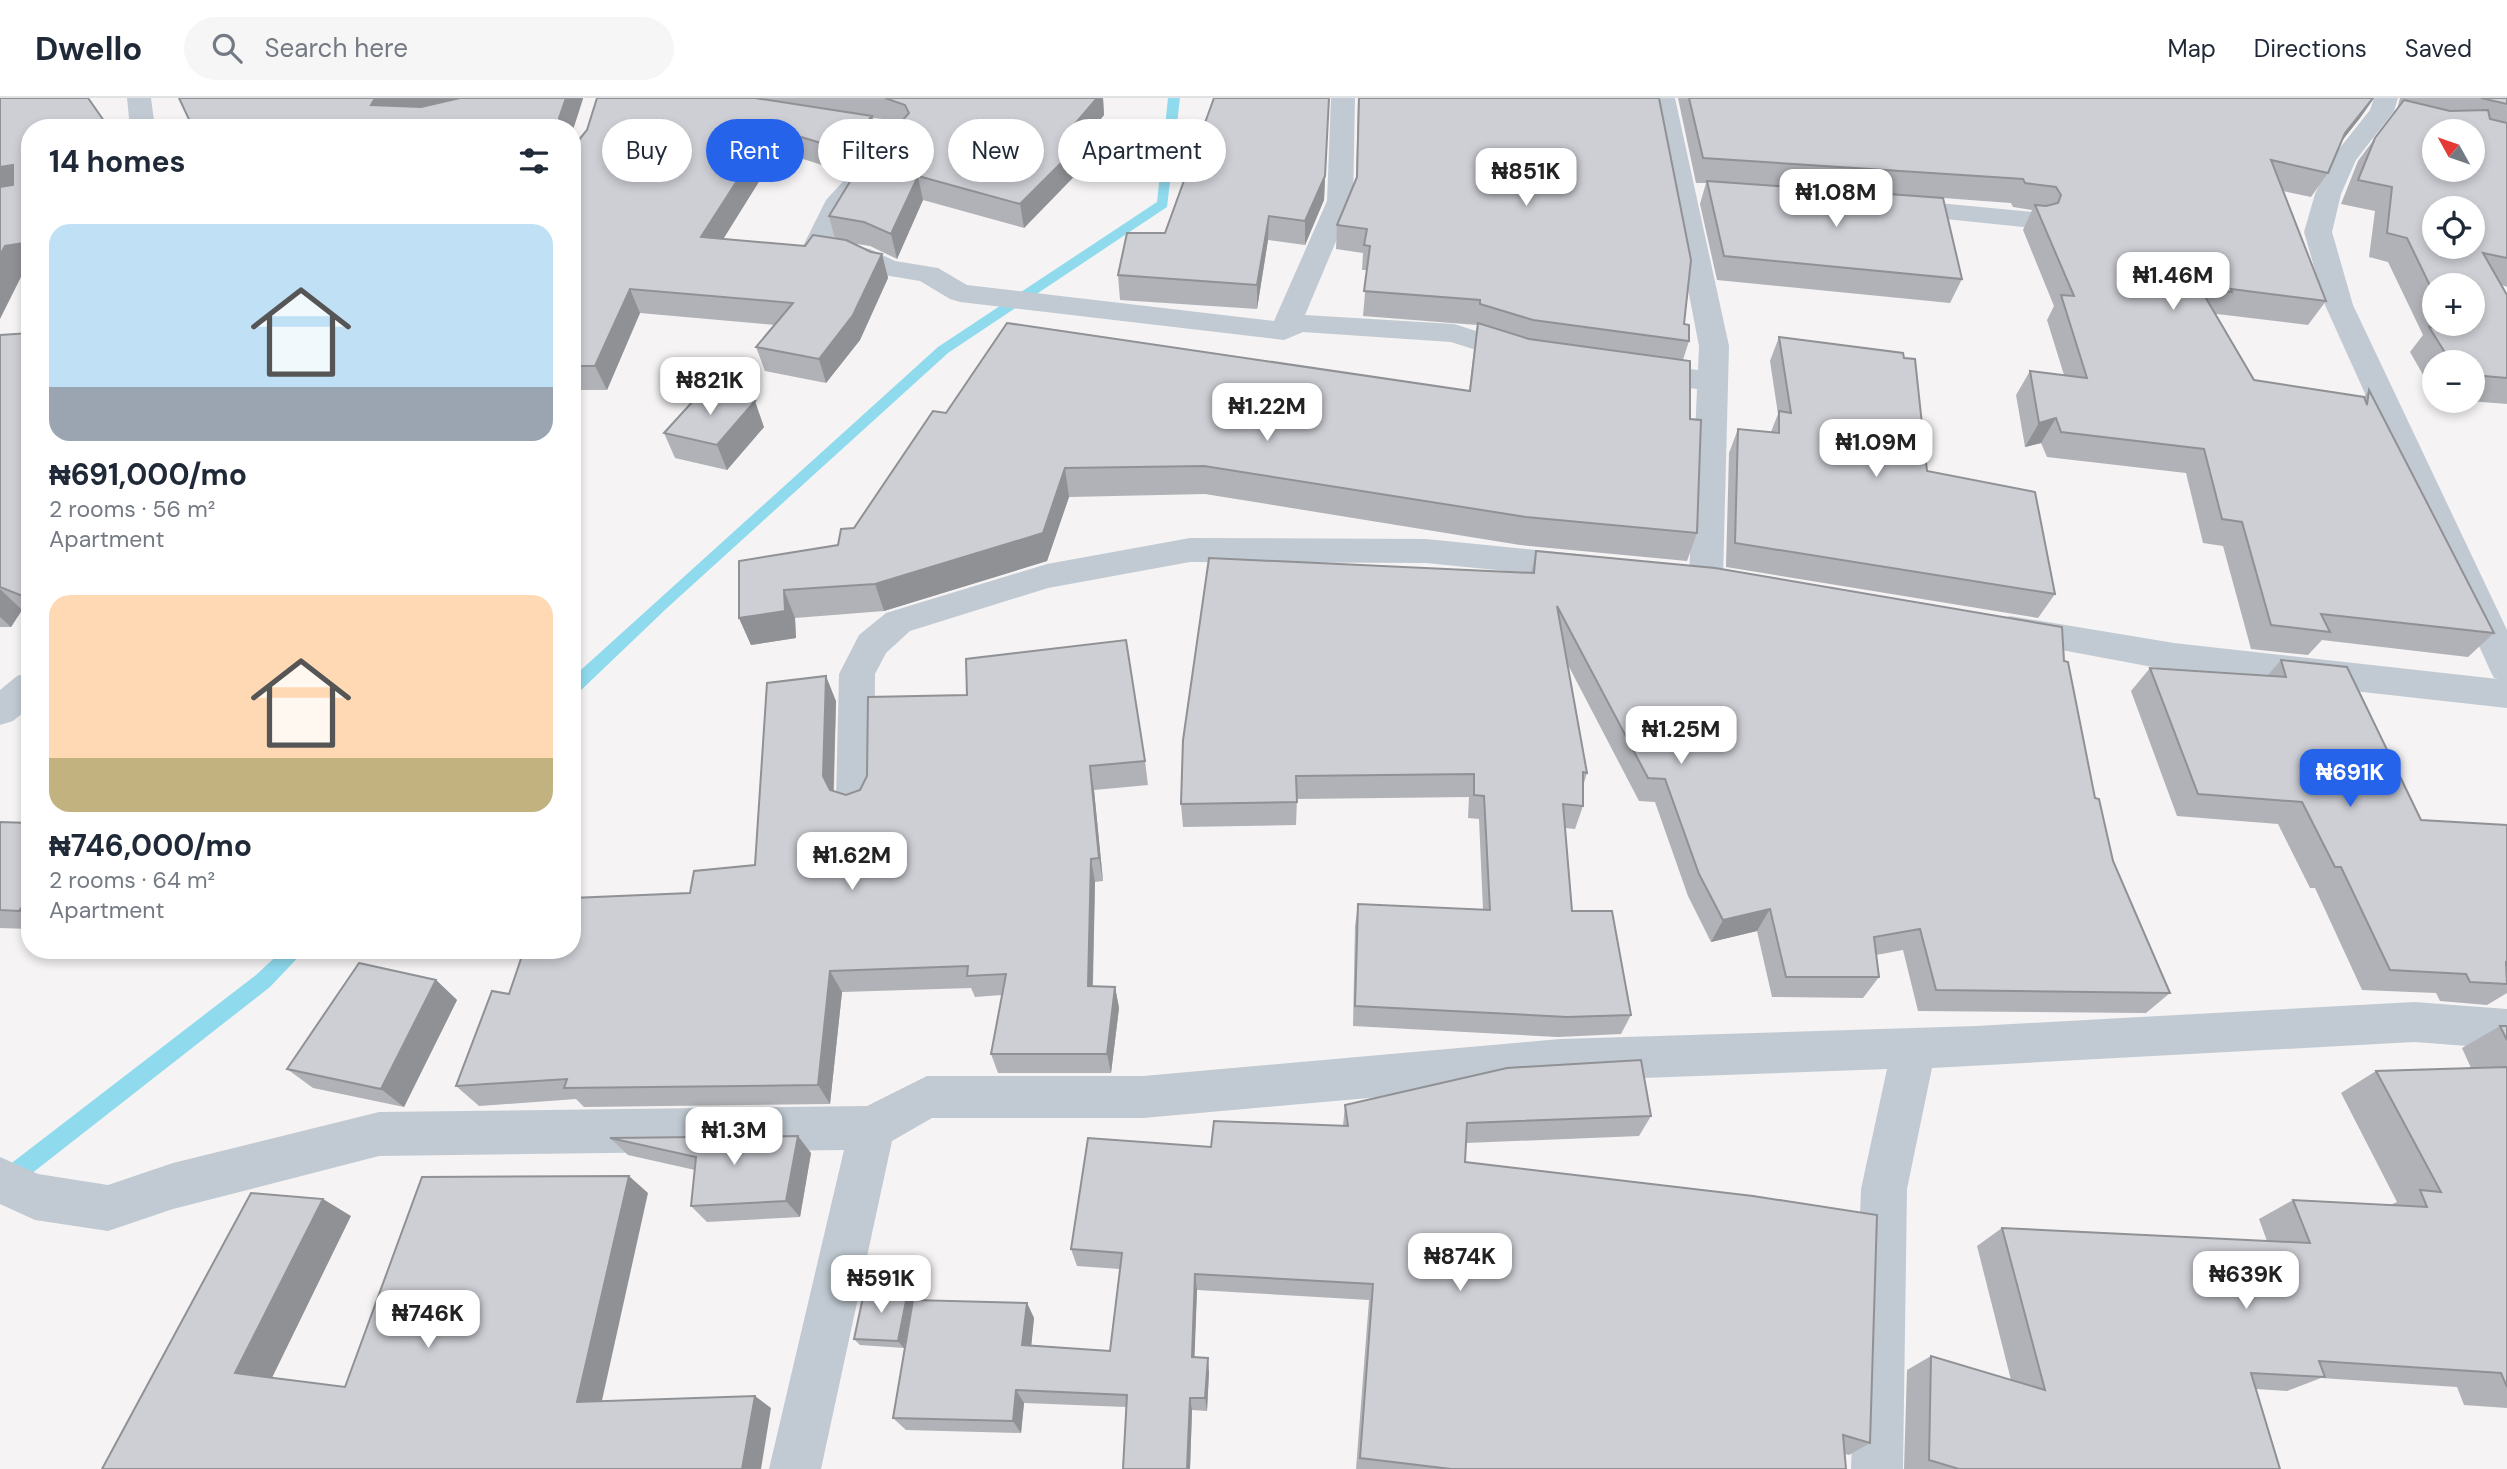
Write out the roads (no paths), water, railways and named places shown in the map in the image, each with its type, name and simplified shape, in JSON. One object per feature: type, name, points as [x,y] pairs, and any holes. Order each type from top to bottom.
[{"type":"street","points":[[139,98],[142,119]]},
{"type":"street","points":[[1284,331],[1340,201],[1343,98]]},
{"type":"street","points":[[1663,98],[1697,193],[1714,346],[1706,579]]},
{"type":"street","points":[[2382,108],[2344,159],[2328,194],[2318,232],[2339,305],[2507,668]]},
{"type":"street","points":[[805,119],[883,130],[900,135],[835,206],[816,248],[860,255],[888,268],[928,274],[960,293],[1284,331],[1297,323],[1454,333],[1524,356],[1551,360]]},
{"type":"street","points":[[1872,205],[2033,220]]},
{"type":"street","points":[[1605,368],[1713,382]]},
{"type":"street","points":[[855,800],[857,674],[872,644],[898,622],[1047,576],[1190,550],[1426,551],[1613,569]]},
{"type":"street","points":[[1981,624],[2174,657],[2507,694]]},
{"type":"street","points":[[0,711],[21,694]]},
{"type":"street","points":[[17,1189],[108,1208],[173,1186],[379,1134],[873,1128],[927,1097],[1143,1097],[1560,1060],[1914,1048],[2414,1022],[2507,1029]]},
{"type":"street","points":[[1877,1469],[1884,1189],[1914,1048]]},
{"type":"street","points":[[795,1469],[873,1128]]},
{"type":"waterway","points":[[581,680],[943,350],[1163,204],[1174,98]]},
{"type":"waterway","points":[[0,1185],[263,981],[286,959]]}]
